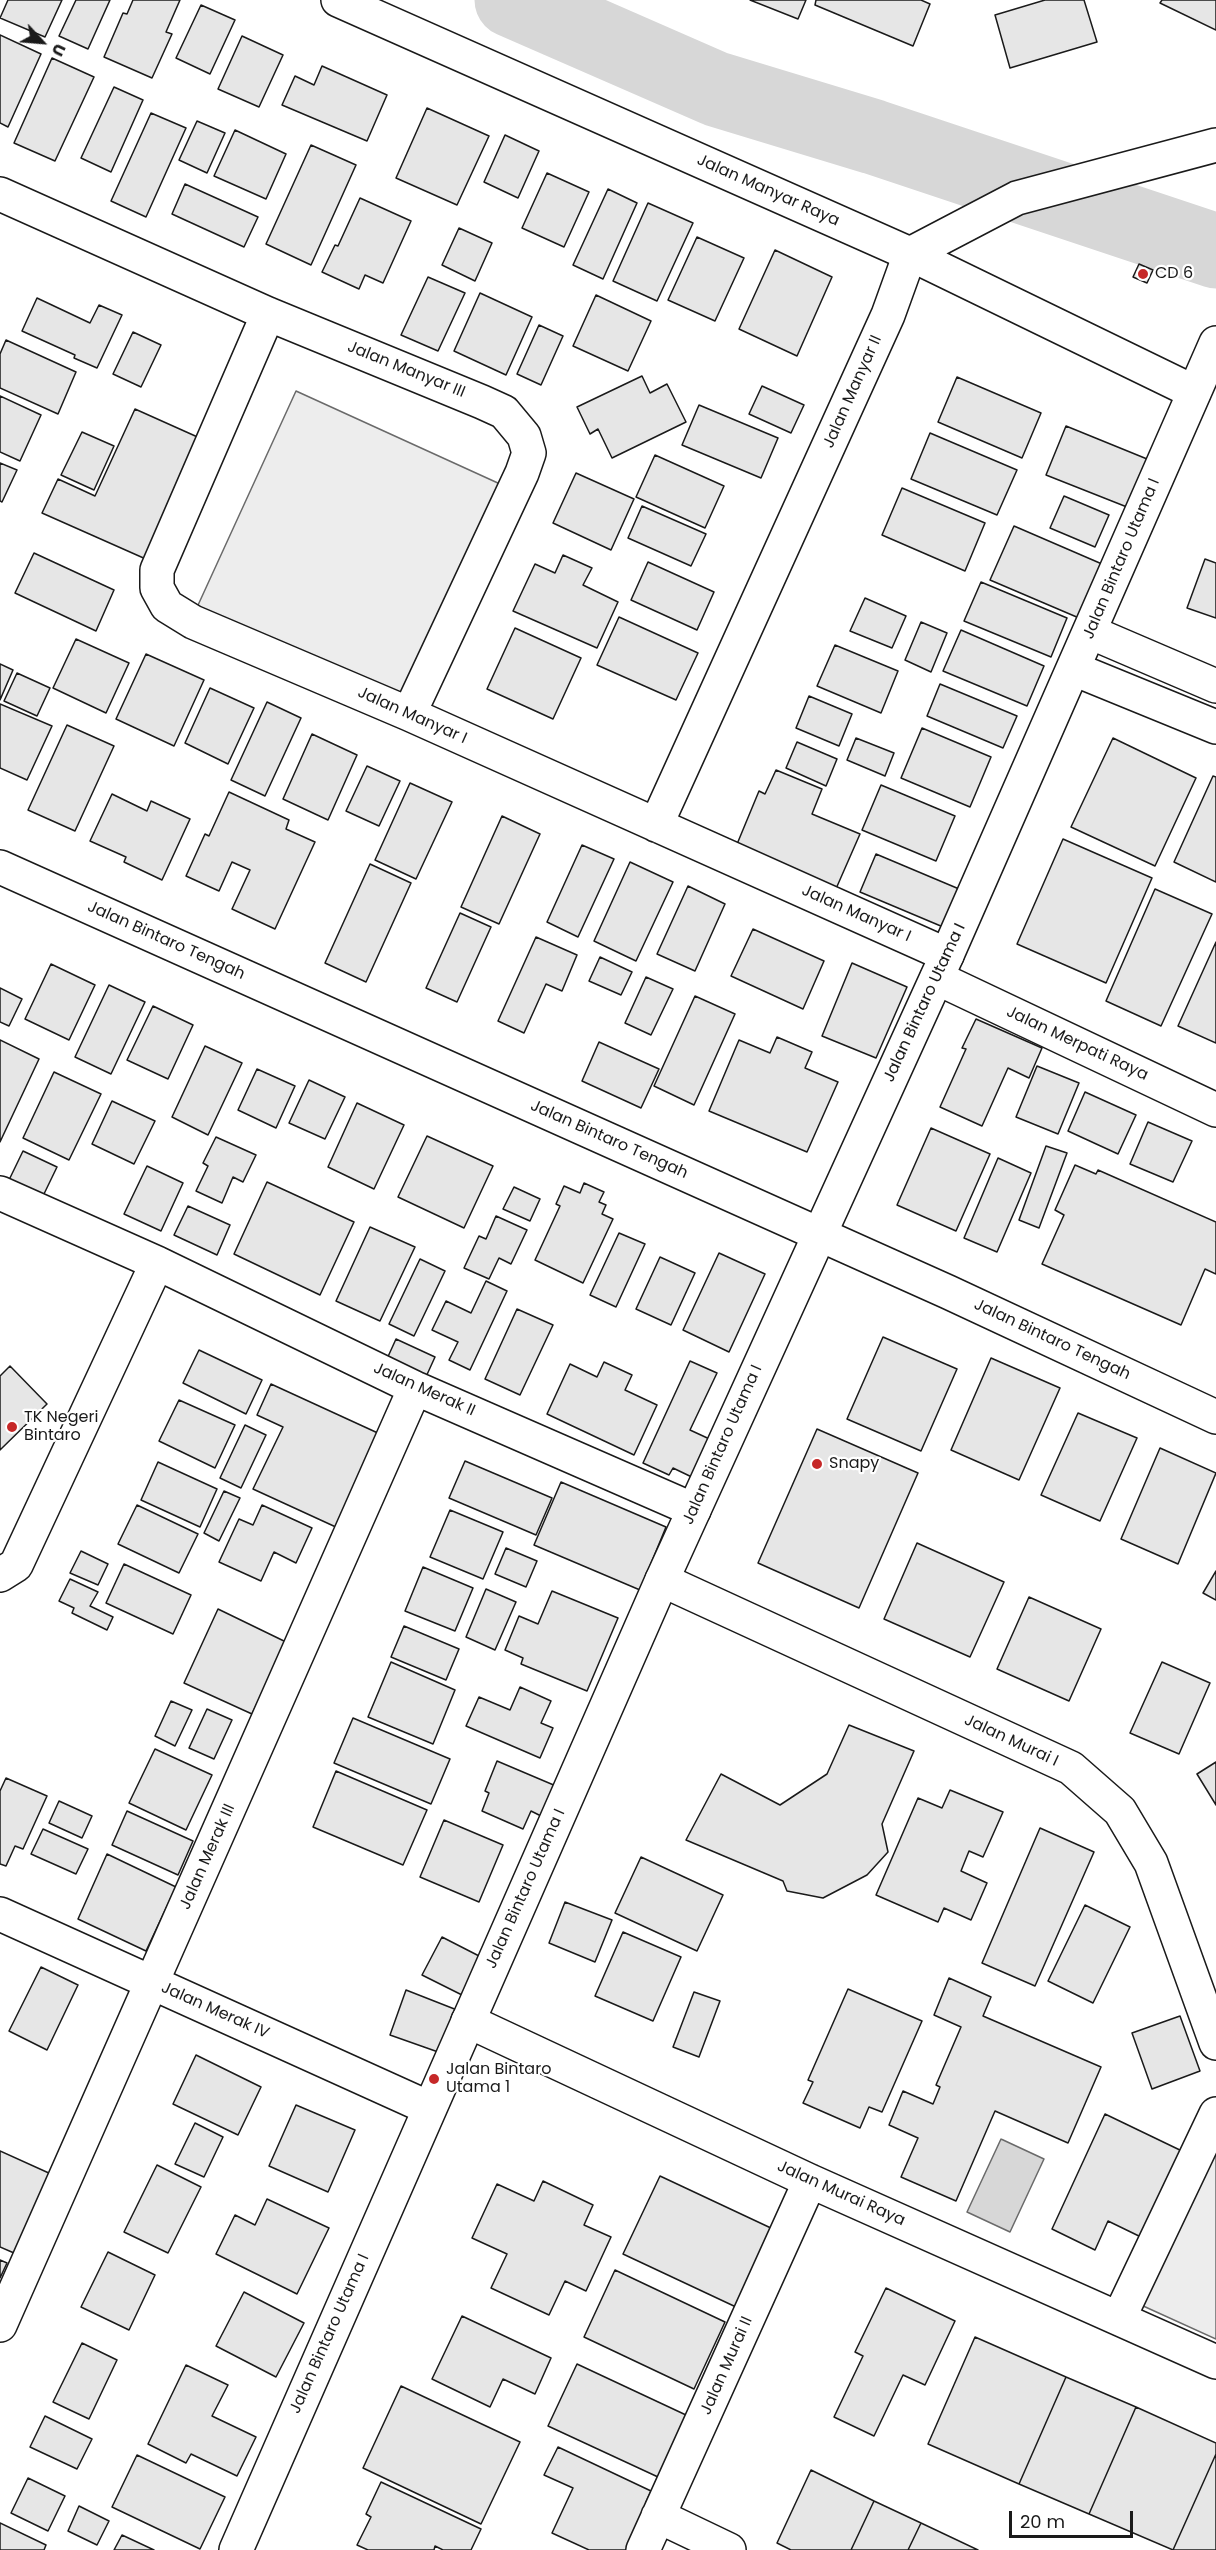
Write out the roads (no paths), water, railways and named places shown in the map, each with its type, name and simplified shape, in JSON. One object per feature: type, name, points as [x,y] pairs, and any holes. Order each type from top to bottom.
[{"type":"street","name":"Jalan Manyar Raya","points":[[338,0],[910,254],[1194,392]]},
{"type":"street","points":[[910,254],[1017,198],[1216,145]]},
{"type":"street","name":"Jalan Manyar III","points":[[0,194],[268,314],[504,412],[524,436],[529,453],[522,473],[409,714]]},
{"type":"street","name":"Jalan Manyar II","points":[[656,825],[888,315],[910,254]]},
{"type":"street","name":"Jalan Manyar I","points":[[268,314],[157,570],[156,588],[167,606],[193,622],[409,714],[656,825],[942,966]]},
{"type":"street","name":"Jalan Bintaro Utama I","points":[[236,2550],[662,1580],[942,966],[1216,343]]},
{"type":"street","points":[[1090,632],[1216,686]]},
{"type":"street","points":[[1074,669],[1216,727]]},
{"type":"street","name":"Jalan Bintaro Tengah","points":[[0,867],[819,1234],[1216,1417]]},
{"type":"street","name":"Jalan Merpati Raya","points":[[942,966],[1216,1110]]},
{"type":"street","name":"Jalan Merak II","points":[[0,1192],[157,1263],[415,1388],[694,1510]]},
{"type":"street","points":[[0,1575],[16,1565],[157,1263]]},
{"type":"street","name":"Jalan Merak III","points":[[0,2325],[415,1388]]},
{"type":"street","name":"Jalan Murai I","points":[[662,1580],[1071,1768],[1120,1811],[1151,1863],[1216,2043]]},
{"type":"street","name":"Jalan Merak IV","points":[[0,1914],[429,2108]]},
{"type":"street","name":"Jalan Murai Raya","points":[[468,2021],[810,2181],[1216,2362]]},
{"type":"street","points":[[1119,2318],[1216,2114]]},
{"type":"street","name":"Jalan Murai II","points":[[643,2550],[810,2181]]},
{"type":"street","points":[[658,2516],[729,2550]]},
{"type":"waterway","points":[[512,0],[716,89],[874,137],[1216,251]]},
{"type":"place","name":"CD 6","points":[[1143,274]]},
{"type":"place","name":"TK Negeri Bintaro","points":[[12,1427]]},
{"type":"place","name":"Snapy","points":[[817,1464]]},
{"type":"place","name":"Jalan Bintaro Utama 1","points":[[434,2079]]}]
